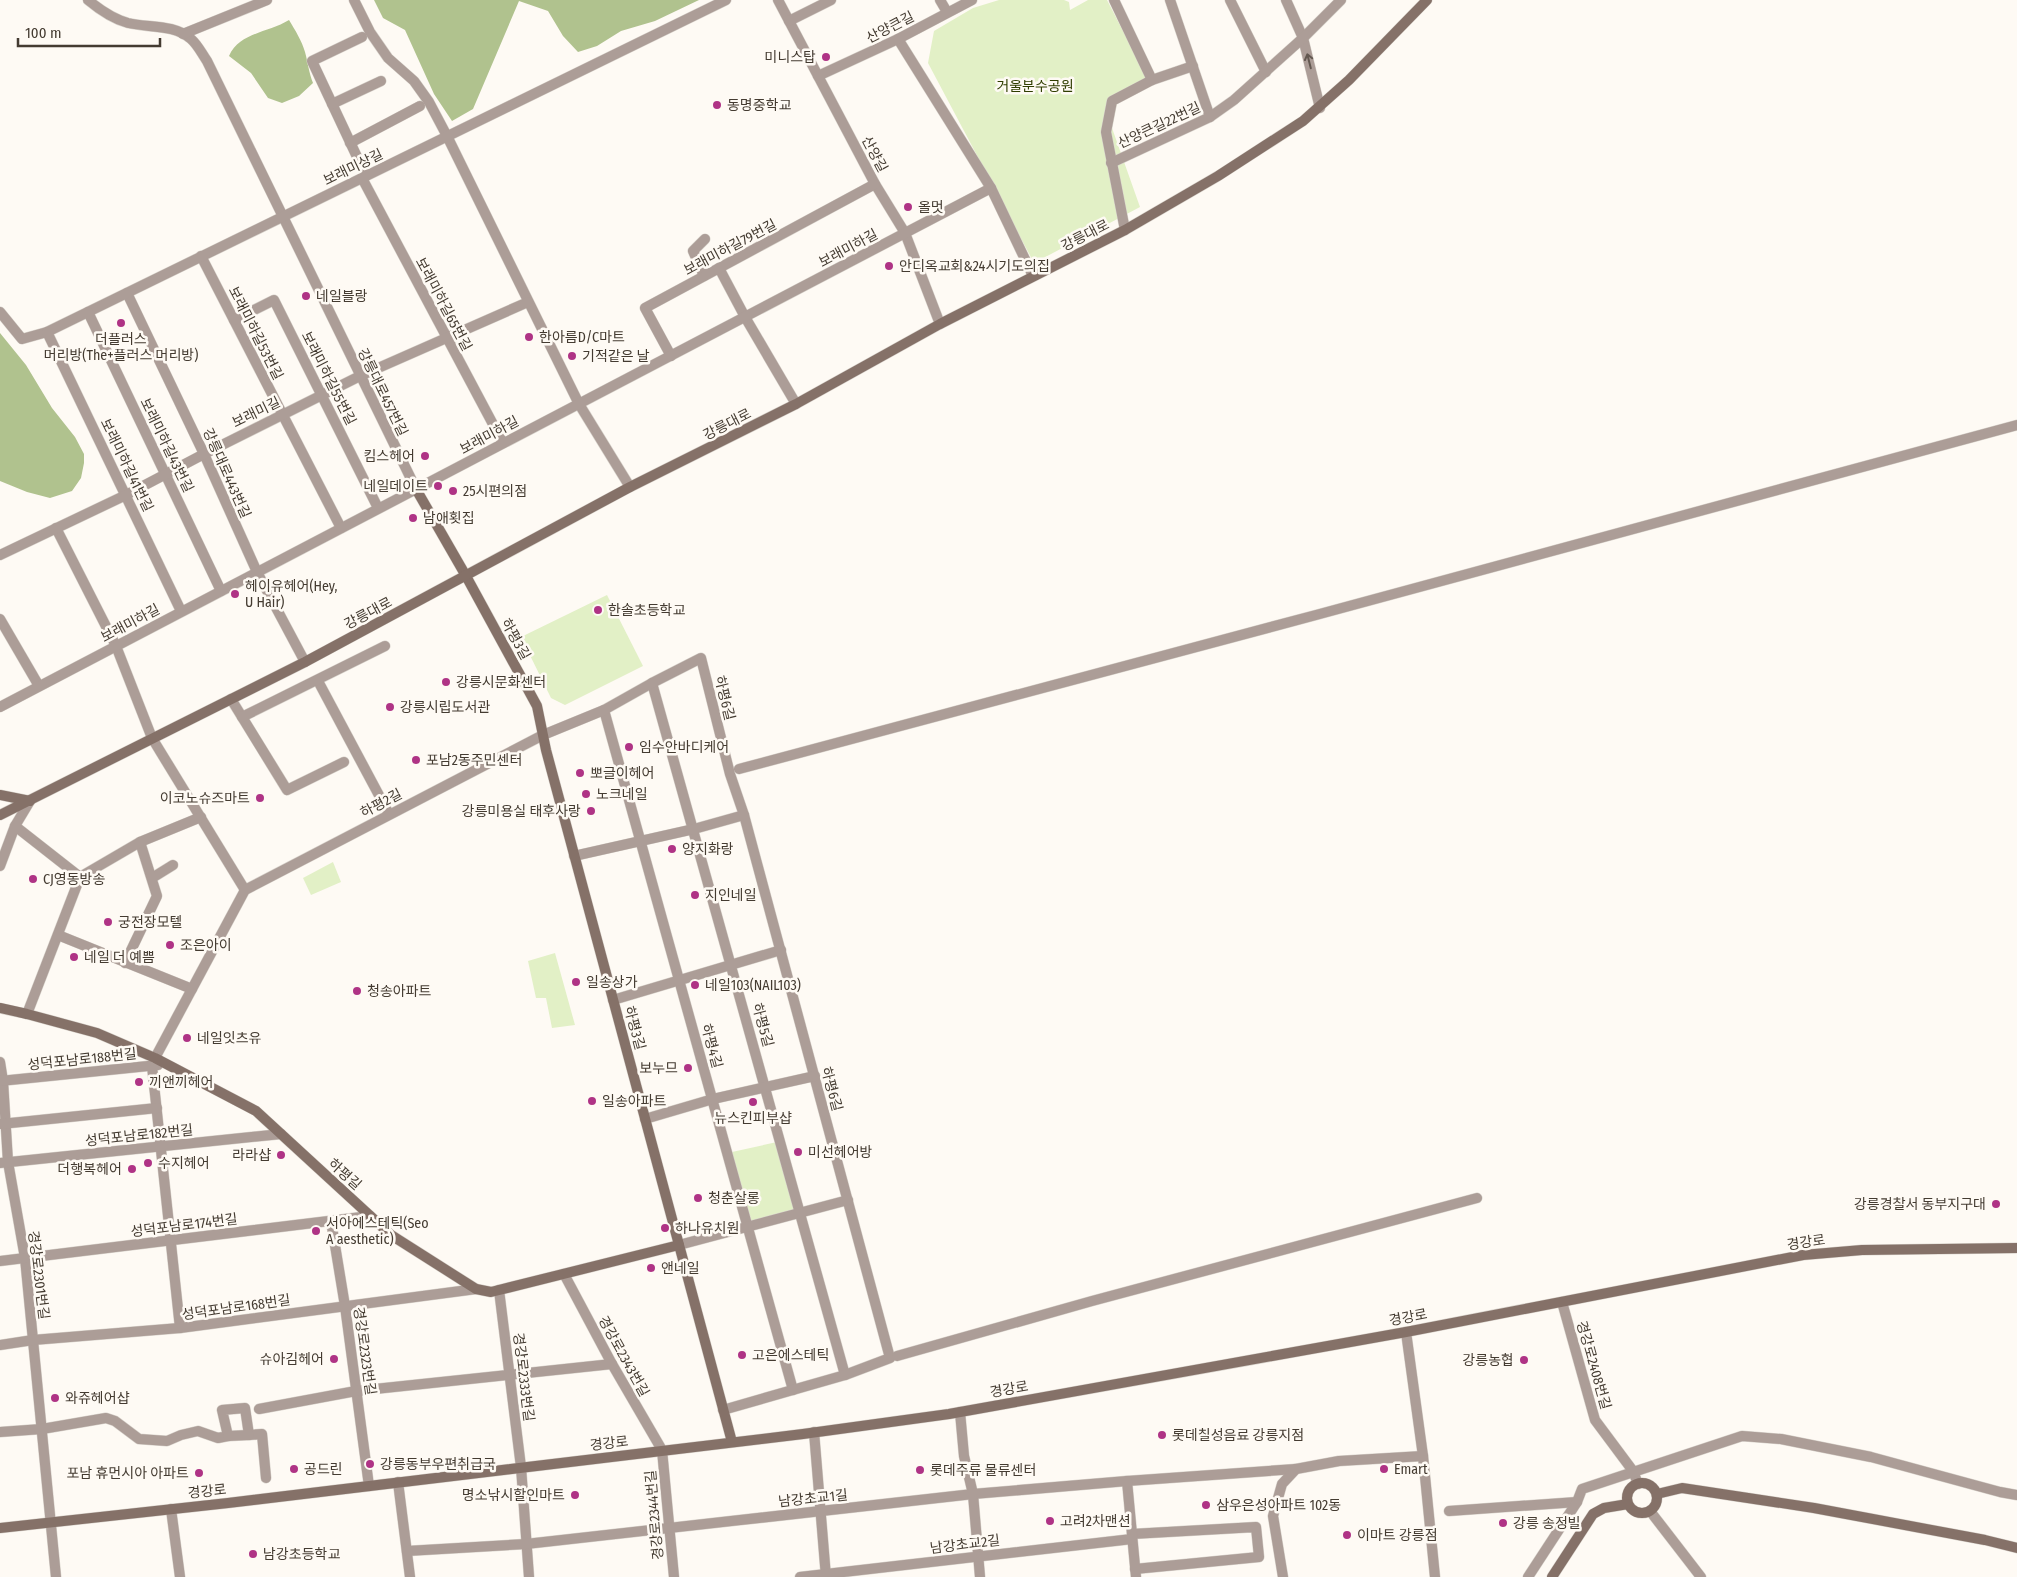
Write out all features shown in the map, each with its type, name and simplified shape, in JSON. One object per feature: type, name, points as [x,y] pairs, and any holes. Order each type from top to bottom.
[{"type":"street","points":[[88,0],[111,16],[128,23],[172,29],[183,34],[267,0]]},
{"type":"street","points":[[354,0],[370,32],[388,58],[414,81],[429,102],[579,404],[630,487]]},
{"type":"street","name":"보래미상길","points":[[0,312],[22,339],[47,332],[726,0]]},
{"type":"street","name":"산양길","points":[[778,0],[875,184],[905,233],[940,324]]},
{"type":"street","points":[[789,21],[831,0]]},
{"type":"street","points":[[940,0],[947,12]]},
{"type":"street","name":"산양큰길","points":[[818,76],[898,39],[972,0]]},
{"type":"street","points":[[1114,0],[1152,80],[1193,66]]},
{"type":"street","points":[[1170,0],[1210,117]]},
{"type":"street","points":[[1230,0],[1266,72]]},
{"type":"street","points":[[1286,0],[1303,38],[1320,108]]},
{"type":"street","name":"산양큰길22번길","points":[[1152,80],[1112,101],[1106,132],[1111,163],[1210,117],[1234,100],[1303,38],[1341,0]]},
{"type":"street","name":"강릉대로","points":[[0,815],[305,662],[630,487],[796,404],[940,324],[1125,230],[1260,150],[1320,108],[1427,0]]},
{"type":"street","name":"강릉대로457번길","points":[[183,34],[192,39],[207,61],[416,489],[466,576]]},
{"type":"street","name":"보래미하길65번길","points":[[362,37],[312,61],[364,177],[446,338],[503,443]]},
{"type":"street","points":[[898,39],[990,188],[1033,276]]},
{"type":"street","points":[[332,104],[381,81]]},
{"type":"street","points":[[350,143],[420,106]]},
{"type":"street","points":[[1111,163],[1125,230]]},
{"type":"street","name":"보래미하길79번길","points":[[671,356],[645,308],[875,184]]},
{"type":"street","name":"보래미하길","points":[[0,707],[990,188]]},
{"type":"street","points":[[704,276],[693,251],[705,239]]},
{"type":"street","name":"보래미하길53번길","points":[[201,256],[341,528]]},
{"type":"street","points":[[719,268],[744,317],[796,404]]},
{"type":"street","name":"강릉대로443번길","points":[[127,293],[204,454],[257,572],[305,662]]},
{"type":"street","name":"보래미하길55번길","points":[[234,320],[274,300],[378,508]]},
{"type":"street","name":"보래미길","points":[[0,555],[126,495],[360,376],[528,302]]},
{"type":"street","name":"보래미하길43번길","points":[[88,312],[221,591]]},
{"type":"street","name":"보래미하길41번길","points":[[47,332],[181,611]]},
{"type":"street","points":[[738,769],[2017,425]]},
{"type":"street","points":[[56,528],[116,646],[152,738],[245,890],[154,1062],[180,1328]]},
{"type":"street","name":"하평3길","points":[[466,576],[537,706],[574,856],[732,1442]]},
{"type":"street","points":[[0,619],[39,686]]},
{"type":"street","points":[[242,717],[318,681],[385,646]]},
{"type":"street","name":"하평2길","points":[[245,890],[543,735],[604,710],[701,658]]},
{"type":"street","name":"하평6길","points":[[701,658],[730,774],[744,815],[781,950],[890,1358],[845,1375],[723,1410]]},
{"type":"street","points":[[318,681],[389,814]]},
{"type":"street","name":"하평5길","points":[[652,683],[845,1375]]},
{"type":"street","points":[[231,699],[287,790],[344,762]]},
{"type":"street","name":"하평4길","points":[[604,710],[793,1390]]},
{"type":"street","points":[[0,795],[30,801],[15,826],[0,866]]},
{"type":"street","points":[[574,856],[694,829],[744,815]]},
{"type":"street","points":[[27,1014],[80,878],[140,842],[201,817]]},
{"type":"street","points":[[15,826],[80,878]]},
{"type":"street","points":[[125,963],[157,896],[140,842]]},
{"type":"street","points":[[152,878],[173,865]]},
{"type":"street","points":[[58,935],[192,989]]},
{"type":"street","points":[[613,1000],[781,950]]},
{"type":"street","name":"하평길","points":[[0,1008],[97,1033],[154,1062],[167,1064],[256,1111],[391,1235],[476,1289],[491,1292],[679,1245]]},
{"type":"street","name":"경강로2301번길","points":[[0,1062],[4,1163],[25,1258],[56,1577]]},
{"type":"street","name":"성덕포남로188번길","points":[[2,1081],[154,1062]]},
{"type":"street","points":[[645,1119],[713,1099],[815,1076]]},
{"type":"street","points":[[3,1124],[157,1108]]},
{"type":"street","name":"성덕포남로182번길","points":[[4,1163],[281,1134]]},
{"type":"street","points":[[897,1356],[1092,1301],[1477,1198]]},
{"type":"street","points":[[679,1245],[848,1200]]},
{"type":"street","name":"성덕포남로174번길","points":[[0,1261],[370,1216]]},
{"type":"street","name":"경강로2323번길","points":[[331,1220],[345,1306],[368,1486]]},
{"type":"street","name":"경강로","points":[[0,1528],[368,1486],[814,1432],[960,1412],[1406,1332],[1803,1255],[1862,1250],[2017,1248]]},
{"type":"street","name":"경강로2343번길","points":[[564,1274],[612,1364],[662,1450]]},
{"type":"street","name":"성덕포남로168번길","points":[[0,1344],[180,1328],[476,1289]]},
{"type":"street","name":"경강로2333번길","points":[[499,1290],[521,1467],[529,1577]]},
{"type":"street","name":"경강로2408번길","points":[[1562,1302],[1595,1420],[1632,1471],[1638,1484]]},
{"type":"street","points":[[1406,1332],[1423,1456],[1435,1577]]},
{"type":"street","points":[[259,1409],[356,1392],[612,1364]]},
{"type":"street","points":[[228,1436],[222,1410],[245,1408],[249,1435]]},
{"type":"street","points":[[960,1412],[964,1456],[973,1494],[980,1577]]},
{"type":"street","points":[[0,1432],[42,1429],[106,1418],[115,1421],[139,1439],[167,1441],[198,1431],[218,1438],[262,1434],[266,1478]]},
{"type":"street","points":[[814,1432],[825,1576]]},
{"type":"street","points":[[1528,1577],[1576,1502],[1582,1489],[1742,1436],[1781,1439],[1871,1457],[2017,1495]]},
{"type":"street","name":"경강로2344번길","points":[[662,1450],[674,1577]]},
{"type":"street","name":"남강초교1길","points":[[407,1552],[526,1544],[973,1494],[1296,1469],[1339,1462],[1423,1456]]},
{"type":"street","points":[[1283,1577],[1273,1516],[1282,1484],[1296,1469]]},
{"type":"street","points":[[1127,1481],[1136,1573]]},
{"type":"street","points":[[398,1482],[410,1577]]},
{"type":"street","points":[[1638,1484],[1652,1486],[1657,1494],[1657,1504],[1650,1512],[1640,1513],[1628,1504],[1628,1494],[1633,1486],[1638,1484]]},
{"type":"street","points":[[1657,1494],[1682,1488],[1814,1508],[2017,1548]]},
{"type":"street","points":[[1449,1511],[1576,1502]]},
{"type":"street","points":[[1552,1577],[1593,1514],[1604,1508],[1628,1504]]},
{"type":"street","points":[[171,1509],[180,1577]]},
{"type":"street","points":[[1650,1512],[1701,1577]]},
{"type":"street","name":"남강초교2길","points":[[800,1577],[825,1576],[1132,1536],[1256,1527],[1259,1556],[1136,1573]]},
{"type":"green space","points":[[374,0],[699,0],[655,21],[621,31],[597,46],[578,52],[563,36],[548,11],[519,1],[473,109],[452,121],[434,94],[405,30],[383,18]]},
{"type":"green space","name":"거울분수공원","points":[[999,0],[1064,0],[1069,2],[1070,10],[1088,0],[1107,0],[1149,81],[1117,103],[1112,128],[1140,207],[1034,263],[928,63],[934,31],[973,8]]},
{"type":"green space","points":[[289,20],[304,48],[313,83],[299,96],[282,103],[268,98],[251,73],[229,56],[234,48],[247,37]]},
{"type":"green space","points":[[0,333],[26,365],[52,408],[75,437],[84,454],[81,478],[72,491],[50,498],[27,492],[0,481]]},
{"type":"green space","points":[[607,595],[643,666],[565,705],[551,698],[521,637]]},
{"type":"green space","points":[[333,862],[341,882],[311,895],[303,878]]},
{"type":"green space","points":[[555,953],[575,1025],[552,1028],[546,998],[536,998],[528,961]]},
{"type":"green space","points":[[777,1142],[795,1209],[750,1222],[732,1152]]},
{"type":"place","name":"미니스탑","points":[[826,57]]},
{"type":"place","name":"동명중학교","points":[[717,105]]},
{"type":"place","name":"올멋","points":[[908,207]]},
{"type":"place","name":"안디옥교회&24시기도의집","points":[[889,266]]},
{"type":"place","name":"네일블랑","points":[[306,296]]},
{"type":"place","name":"더플러스 머리방(The+플러스 머리방)","points":[[121,323]]},
{"type":"place","name":"한아름D/C마트","points":[[529,337]]},
{"type":"place","name":"기적같은 날","points":[[572,356]]},
{"type":"place","name":"킴스헤어","points":[[425,456]]},
{"type":"place","name":"네일데이트","points":[[438,486]]},
{"type":"place","name":"25시편의점","points":[[453,491]]},
{"type":"place","name":"남애횟집","points":[[413,518]]},
{"type":"place","name":"헤이유헤어(Hey, U Hair)","points":[[235,594]]},
{"type":"place","name":"한솔초등학교","points":[[598,610]]},
{"type":"place","name":"강릉시문화센터","points":[[446,682]]},
{"type":"place","name":"강릉시립도서관","points":[[390,707]]},
{"type":"place","name":"임수안바디케어","points":[[629,747]]},
{"type":"place","name":"포남2동주민센터","points":[[416,760]]},
{"type":"place","name":"뽀글이헤어","points":[[580,773]]},
{"type":"place","name":"노크네일","points":[[586,794]]},
{"type":"place","name":"이코노슈즈마트","points":[[260,798]]},
{"type":"place","name":"강릉미용실 태후사랑","points":[[591,811]]},
{"type":"place","name":"양지화랑","points":[[672,849]]},
{"type":"place","name":"CJ영동방송","points":[[33,879]]},
{"type":"place","name":"지인네일","points":[[695,895]]},
{"type":"place","name":"궁전장모텔","points":[[108,922]]},
{"type":"place","name":"조은아이","points":[[170,945]]},
{"type":"place","name":"네일 더 예쁨","points":[[74,957]]},
{"type":"place","name":"일송상가","points":[[576,982]]},
{"type":"place","name":"네일103(NAIL103)","points":[[695,985]]},
{"type":"place","name":"청송아파트","points":[[357,991]]},
{"type":"place","name":"네일잇츠유","points":[[187,1038]]},
{"type":"place","name":"보누므","points":[[688,1068]]},
{"type":"place","name":"끼앤끼헤어","points":[[139,1082]]},
{"type":"place","name":"일송아파트","points":[[592,1101]]},
{"type":"place","name":"뉴스킨피부샵","points":[[753,1102]]},
{"type":"place","name":"미선헤어방","points":[[798,1152]]},
{"type":"place","name":"라라샵","points":[[281,1155]]},
{"type":"place","name":"수지헤어","points":[[148,1163]]},
{"type":"place","name":"더행복헤어","points":[[132,1169]]},
{"type":"place","name":"청춘살롱","points":[[698,1198]]},
{"type":"place","name":"강릉경찰서 동부지구대","points":[[1996,1204]]},
{"type":"place","name":"하나유치원","points":[[665,1228]]},
{"type":"place","name":"서아에스테틱(Seo A aesthetic)","points":[[316,1231]]},
{"type":"place","name":"앤네일","points":[[651,1268]]},
{"type":"place","name":"고은에스테틱","points":[[742,1355]]},
{"type":"place","name":"슈아김헤어","points":[[334,1359]]},
{"type":"place","name":"강릉농협","points":[[1524,1360]]},
{"type":"place","name":"와쥬헤어샵","points":[[55,1398]]},
{"type":"place","name":"롯데칠성음료 강릉지점","points":[[1162,1435]]},
{"type":"place","name":"강릉동부우편취급국","points":[[370,1464]]},
{"type":"place","name":"공드린","points":[[294,1469]]},
{"type":"place","name":"Emart","points":[[1384,1469]]},
{"type":"place","name":"롯데주류 물류센터","points":[[920,1470]]},
{"type":"place","name":"포남 휴먼시아 아파트","points":[[199,1473]]},
{"type":"place","name":"명소낚시할인마트","points":[[575,1495]]},
{"type":"place","name":"삼우은성아파트 102동","points":[[1206,1505]]},
{"type":"place","name":"고려2차맨션","points":[[1050,1521]]},
{"type":"place","name":"강릉 송정빌","points":[[1503,1523]]},
{"type":"place","name":"이마트 강릉점","points":[[1347,1535]]},
{"type":"place","name":"남강초등학교","points":[[253,1554]]}]
